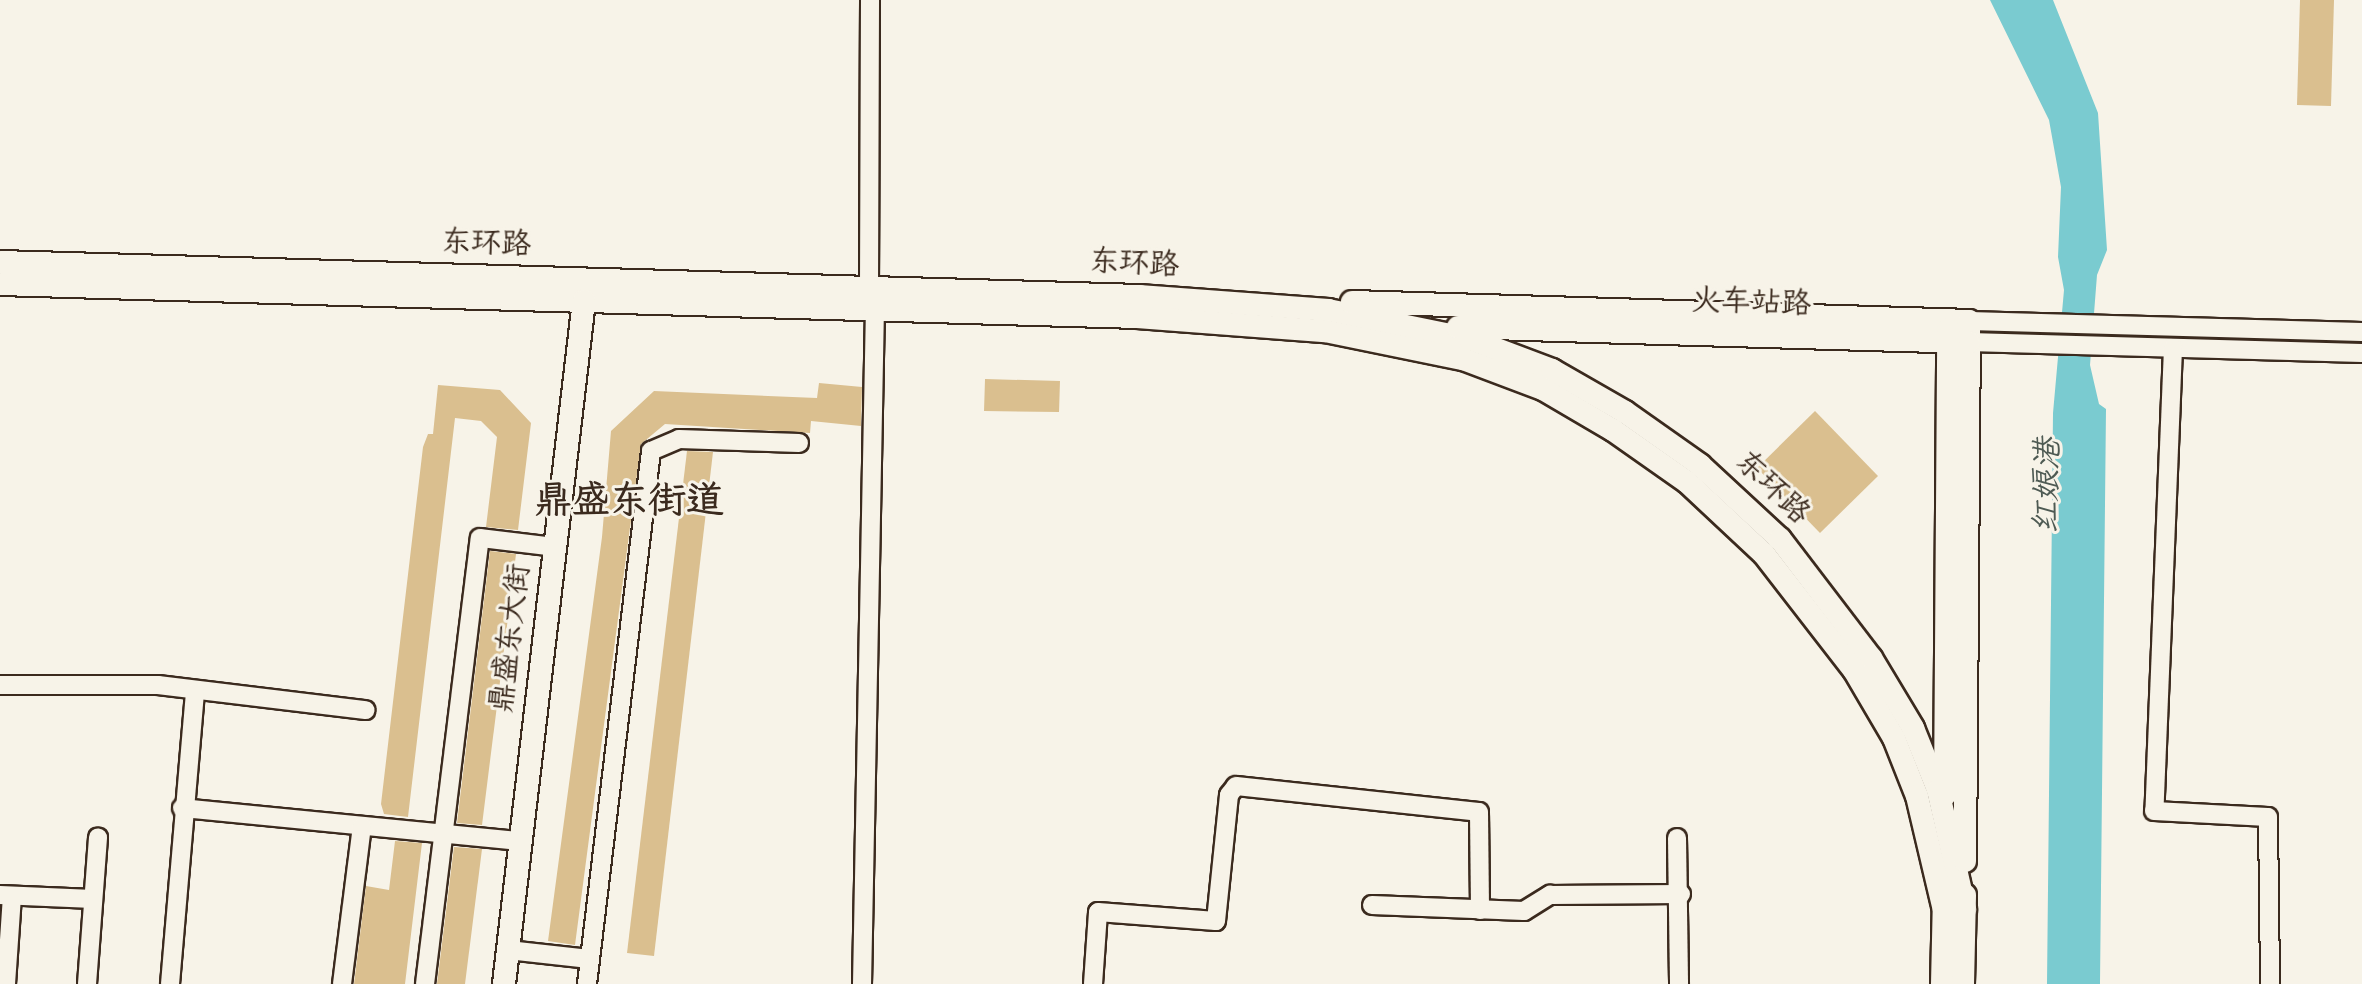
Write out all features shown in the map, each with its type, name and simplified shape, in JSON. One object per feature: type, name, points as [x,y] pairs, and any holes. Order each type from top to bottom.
[{"type":"main road","name":"东环路","points":[[0,262],[872,299],[1138,307],[1325,331],[1463,359],[1543,389],[1613,430],[1687,482],[1773,564],[1869,694],[1911,776],[1954,909]]},
{"type":"main road","name":"东环路","points":[[0,284],[584,301],[872,299]]},
{"type":"main road","name":"鼎盛东大街","points":[[504,984],[584,301]]},
{"type":"main road","name":"火车站路","points":[[1138,307],[1424,326],[1958,331]]},
{"type":"main road","name":"火车站路","points":[[1138,307],[1958,331]]},
{"type":"main road","name":"东环路","points":[[1424,326],[1552,370],[1625,412],[1745,503],[1806,570],[1887,683],[1923,749],[1945,816],[1954,909]]},
{"type":"main road","points":[[1945,816],[1958,331]]},
{"type":"main road","points":[[1958,331],[1954,909],[1963,984]]},
{"type":"main road","points":[[1942,984],[1954,909]]},
{"type":"street","points":[[862,984],[872,299],[870,0]]},
{"type":"street","name":"火车站路","points":[[1958,331],[2054,323],[2362,332]]},
{"type":"street","name":"火车站路","points":[[1958,331],[2051,346],[2362,353]]},
{"type":"street","points":[[2173,348],[2154,811],[2268,817],[2270,984]]},
{"type":"street","points":[[587,984],[651,451],[679,439],[799,443]]},
{"type":"street","points":[[425,984],[480,538],[555,547]]},
{"type":"street","points":[[0,685],[158,685],[195,693],[366,710]]},
{"type":"street","points":[[170,984],[182,808],[195,693]]},
{"type":"street","points":[[1093,984],[1098,912],[1216,921],[1229,795],[1236,786],[1479,812],[1480,910]]},
{"type":"street","points":[[182,808],[521,841]]},
{"type":"street","points":[[342,984],[362,826]]},
{"type":"street","points":[[87,984],[98,837]]},
{"type":"street","points":[[1677,838],[1681,894],[1679,984]]},
{"type":"street","points":[[1372,905],[1524,911],[1550,895],[1681,894]]},
{"type":"street","points":[[6,984],[6,895],[93,899]]},
{"type":"street","points":[[508,950],[590,959]]},
{"type":"water","points":[[1990,0],[2053,0],[2098,113],[2107,250],[2097,275],[2090,365],[2099,404],[2106,409],[2100,984],[2047,984],[2053,413],[2064,290],[2058,257],[2061,187],[2049,120]]},
{"type":"building","points":[[2300,0],[2334,0],[2331,106],[2297,105]]},
{"type":"building","points":[[985,379],[1060,381],[1059,412],[984,411]]},
{"type":"building","points":[[819,383],[862,387],[861,426],[811,421],[810,433],[665,424],[641,444],[575,945],[548,941],[602,537],[611,431],[654,391],[817,398]]},
{"type":"building","points":[[438,385],[500,390],[531,423],[518,530],[486,527],[497,437],[481,421],[455,418],[408,817],[384,814],[381,804],[423,447],[428,434],[433,434]]},
{"type":"building","points":[[1815,411],[1878,476],[1820,533],[1757,468]]},
{"type":"building","points":[[687,451],[713,452],[654,956],[627,953]]},
{"type":"building","points":[[490,551],[516,554],[482,825],[457,823]]},
{"type":"building","points":[[395,841],[422,843],[405,984],[354,984],[366,886],[389,890]]},
{"type":"building","points":[[454,847],[482,849],[465,984],[437,984]]},
{"type":"district","name":"鼎盛东街道","points":[[629,506]]},
{"type":"water label","name":"红娘港","points":[[2051,486]]}]
